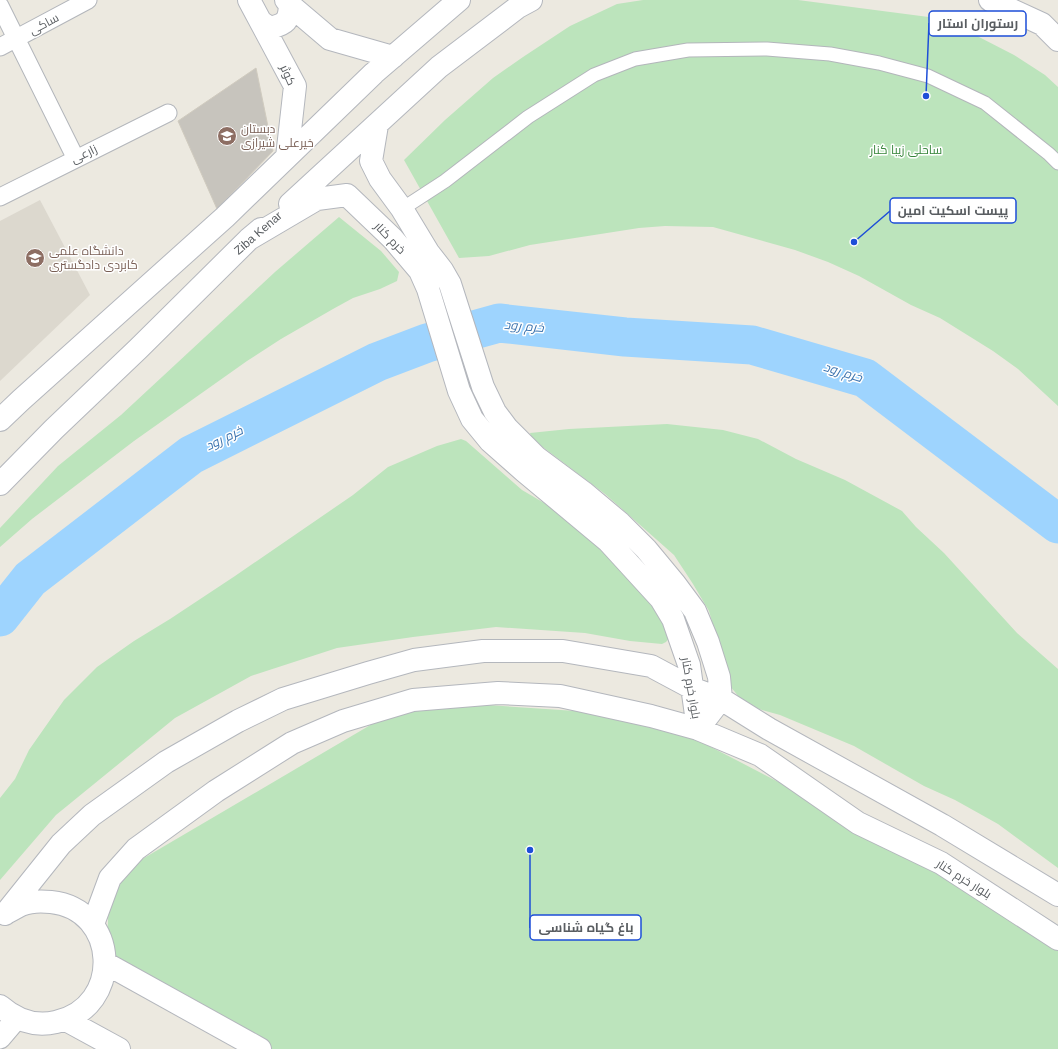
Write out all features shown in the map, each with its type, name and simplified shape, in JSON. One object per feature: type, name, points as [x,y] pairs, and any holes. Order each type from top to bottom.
[{"type":"main road","name":"کوثر","points":[[249,0],[295,86],[287,157]]},
{"type":"main road","points":[[0,420],[225,217],[374,73],[459,0]]},
{"type":"main road","name":"Ziba Kenar","points":[[0,484],[54,429],[138,349],[249,239],[281,212],[439,67],[518,7],[531,0]]},
{"type":"main road","points":[[990,0],[1042,24],[1058,40]]},
{"type":"main road","points":[[260,22],[270,28],[282,25],[289,17],[288,3]]},
{"type":"main road","points":[[288,3],[330,39],[393,57]]},
{"type":"main road","points":[[93,924],[110,878],[136,849],[216,791],[292,743],[343,721],[413,700],[498,693],[560,696],[651,716],[698,729],[721,699],[719,677],[708,642],[695,611],[675,584],[646,549],[620,523],[536,457],[507,428],[495,412],[483,387],[450,284],[442,270],[428,252],[402,209],[380,179],[371,161],[377,125]]},
{"type":"main road","name":"خرم کنار","points":[[249,239],[317,199],[347,195],[393,239],[420,271],[428,289],[459,391]]},
{"type":"main road","name":"بلوار خرم کنار","points":[[459,391],[472,419],[490,441],[608,541],[661,599],[673,618],[689,665],[694,689],[698,729],[760,755],[858,823],[941,863],[1058,939]]},
{"type":"main road","points":[[3,916],[61,844],[92,815],[166,762],[238,720],[283,699],[414,660],[483,651],[563,651],[651,666],[694,689],[721,699],[769,729],[942,825],[1058,895]]},
{"type":"main road","points":[[3,916],[22,904],[42,900],[61,902],[79,911],[93,924],[102,943],[106,963],[102,982],[94,998],[82,1011],[66,1020],[47,1024],[27,1022],[9,1012]]},
{"type":"main road","points":[[106,963],[260,1049]]},
{"type":"main road","points":[[66,1020],[118,1049]]},
{"type":"street","name":"ساکی","points":[[0,47],[88,0]]},
{"type":"street","points":[[0,6],[76,159]]},
{"type":"street","points":[[402,209],[445,181],[528,117],[594,75],[635,59],[688,50],[767,48],[830,54],[879,63],[928,76],[985,104],[1049,154],[1058,163]]},
{"type":"street","name":"زارعی","points":[[0,197],[168,113]]},
{"type":"street","points":[[0,1038],[9,1012]]},
{"type":"shaded area","name":"دانشگاه علمی کابردی دادگستری","points":[[40,200],[90,295],[0,381],[0,221]]},
{"type":"green space","name":"ساحلی زیبا کنار","points":[[643,0],[798,0],[944,19],[1014,55],[1045,75],[1058,87],[1058,406],[1018,369],[993,351],[940,318],[911,305],[859,276],[828,262],[795,250],[713,227],[665,226],[639,228],[530,245],[489,256],[459,258],[404,160],[445,120],[493,78],[523,57],[570,26],[617,4]]},
{"type":"green space","points":[[339,217],[381,251],[399,272],[397,281],[380,289],[353,298],[281,339],[247,361],[134,441],[32,519],[0,547],[0,528],[58,466],[121,415],[275,272]]},
{"type":"green space","points":[[667,424],[723,430],[758,439],[796,459],[845,480],[902,511],[916,527],[944,553],[1017,633],[1058,669],[1058,868],[998,824],[955,800],[924,786],[854,746],[780,715],[747,705],[730,686],[709,611],[674,555],[605,494],[532,439],[530,433],[569,429]]},
{"type":"green space","points":[[461,439],[466,441],[522,490],[551,507],[595,541],[657,604],[670,637],[666,642],[662,644],[630,641],[585,633],[496,627],[337,648],[251,676],[175,718],[56,815],[0,880],[0,798],[15,779],[29,750],[64,700],[97,667],[134,641],[235,576],[353,495],[388,467],[437,446]]},
{"type":"green space","points":[[413,700],[651,716],[858,823],[1058,945],[1058,1049],[261,1049],[106,963],[110,878]]},
{"type":"building","name":"دبستان خیرعلی شیرازی","points":[[256,68],[273,151],[217,209],[178,121]]},
{"type":"waterway","name":"خرم رود","points":[[0,617],[30,579],[191,455],[377,362],[427,343],[499,323],[625,337],[752,345],[865,378],[1058,524]]},
{"type":"place","name":"رستوران استار","points":[[926,96]]},
{"type":"place","name":"دبستان خیرعلی شیرازی","points":[[227,136]]},
{"type":"place","name":"پیست اسکیت امین","points":[[854,242]]},
{"type":"place","name":"دانشگاه علمی کابردی دادگستری","points":[[35,258]]},
{"type":"place","name":"باغ گیاه شناسی","points":[[530,850]]}]
